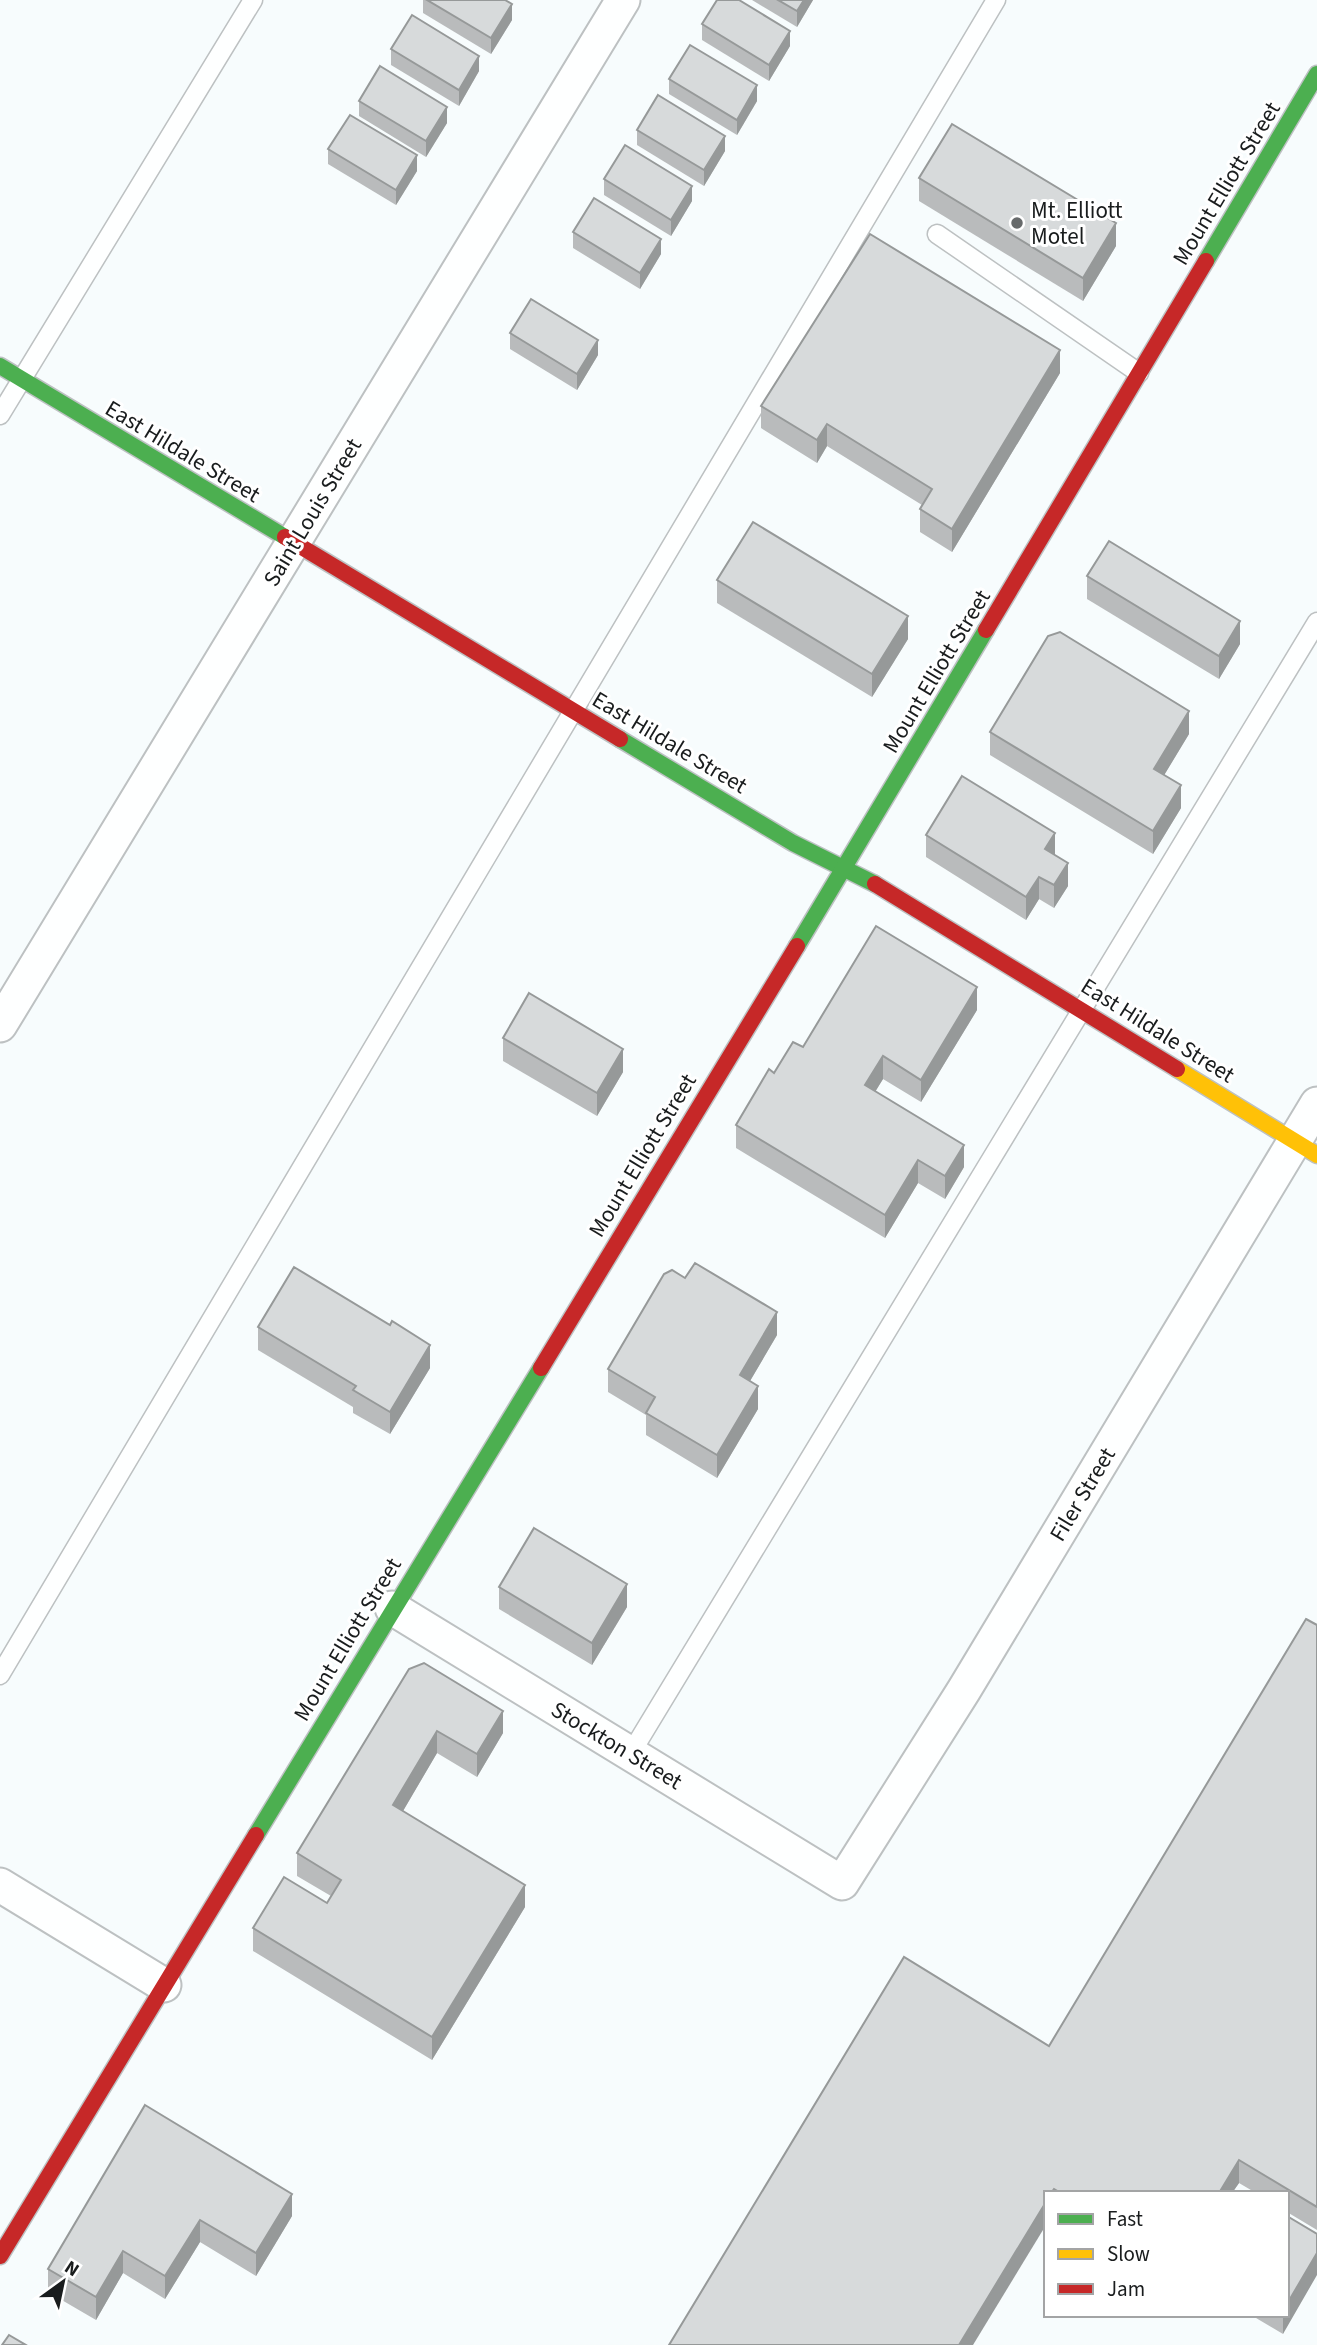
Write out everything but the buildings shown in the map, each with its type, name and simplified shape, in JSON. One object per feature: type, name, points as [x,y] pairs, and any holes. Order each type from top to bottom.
[{"type":"street","name":"Saint Louis Street","points":[[0,1025],[623,0]]},
{"type":"street","name":"Mount Elliott Street","points":[[0,2256],[844,869],[1317,75]]},
{"type":"street","name":"East Hildale Street","points":[[0,366],[793,843],[890,892],[1306,1148]]},
{"type":"street","name":"Filer Street","points":[[842,1882],[1306,1148],[1317,1104]]},
{"type":"street","name":"Stockton Street","points":[[392,1608],[842,1882]]},
{"type":"street","points":[[0,1885],[164,1985]]},
{"type":"lane","points":[[0,415],[253,0]]},
{"type":"lane","points":[[0,1675],[996,0]]},
{"type":"lane","points":[[937,234],[1139,373]]},
{"type":"lane","points":[[631,1753],[1317,622]]},
{"type":"traffic: fast","points":[[1206,261],[1317,74]]},
{"type":"traffic: fast","points":[[0,366],[285,537]]},
{"type":"traffic: fast","points":[[797,946],[986,630]]},
{"type":"traffic: fast","points":[[620,739],[793,843],[875,884]]},
{"type":"traffic: fast","points":[[256,1835],[541,1368]]},
{"type":"traffic: slow","points":[[1177,1069],[1317,1155]]},
{"type":"traffic: jam","points":[[986,630],[1206,261]]},
{"type":"traffic: jam","points":[[285,537],[620,739]]},
{"type":"traffic: jam","points":[[875,884],[1177,1069]]},
{"type":"traffic: jam","points":[[541,1368],[797,946]]},
{"type":"traffic: jam","points":[[0,2256],[256,1835]]},
{"type":"place","name":"Mt. Elliott Motel","points":[[1017,223]]}]
